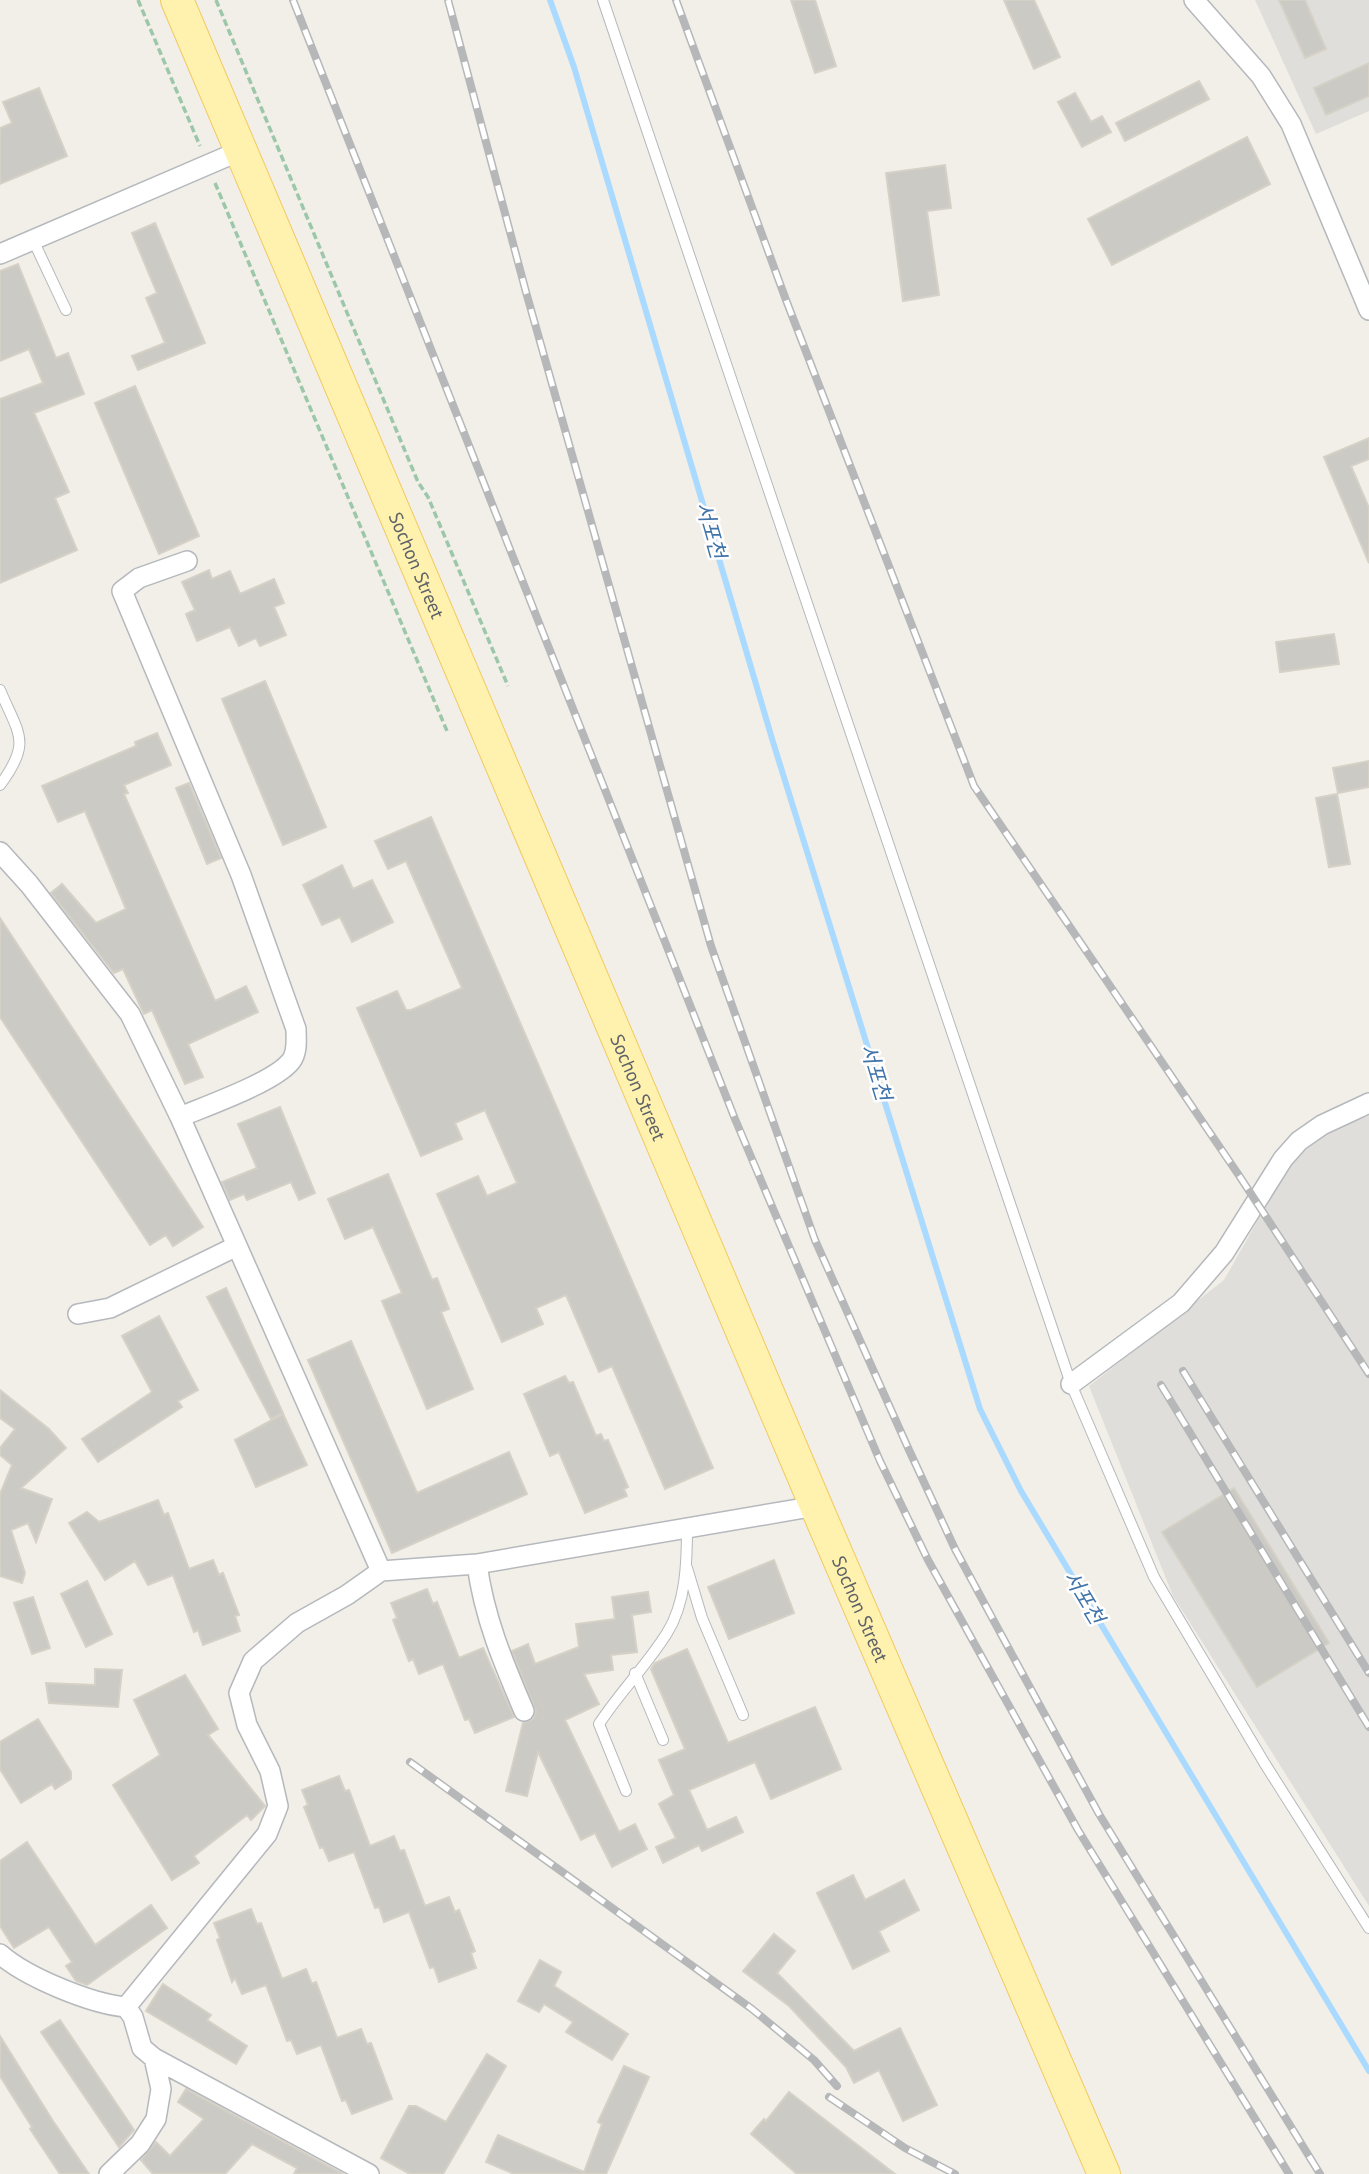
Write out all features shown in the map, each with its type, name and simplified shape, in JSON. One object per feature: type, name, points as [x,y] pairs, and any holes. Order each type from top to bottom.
[{"type":"main road","name":"Sochon Street","points":[[177,0],[816,1506],[1104,2174]]},
{"type":"street","points":[[1194,0],[1261,76],[1291,124],[1369,310]]},
{"type":"street","points":[[0,254],[242,150]]},
{"type":"street","points":[[180,1117],[275,1073],[292,1061],[296,1049],[296,1029],[241,875],[122,591],[139,578],[187,561]]},
{"type":"street","points":[[0,852],[29,884],[130,1014],[180,1117],[381,1570]]},
{"type":"street","points":[[1071,1384],[1181,1303],[1224,1253],[1283,1159],[1299,1141],[1322,1125],[1369,1103]]},
{"type":"street","points":[[78,1314],[110,1308],[237,1246]]},
{"type":"street","points":[[126,2007],[267,1834],[278,1806],[270,1771],[247,1725],[239,1693],[253,1661],[297,1623],[347,1595],[381,1570],[477,1564],[816,1506]]},
{"type":"street","points":[[477,1564],[482,1604],[498,1651],[524,1712]]},
{"type":"street","points":[[0,1954],[10,1963],[49,1982],[111,2006],[126,2007]]},
{"type":"street","points":[[126,2007],[142,2048],[155,2058],[369,2174]]},
{"type":"street","points":[[109,2174],[140,2144],[156,2119],[161,2089],[155,2058]]},
{"type":"lane","points":[[603,0],[1071,1384],[1154,1577],[1265,1764],[1369,1928]]},
{"type":"lane","points":[[33,240],[66,310]]},
{"type":"lane","points":[[0,690],[22,742],[16,763],[0,785]]},
{"type":"lane","points":[[626,1791],[599,1724],[668,1632],[679,1606],[687,1567],[687,1528]]},
{"type":"lane","points":[[687,1567],[702,1618],[743,1715]]},
{"type":"lane","points":[[635,1674],[663,1740]]},
{"type":"path","points":[[138,0],[447,731]]},
{"type":"path","points":[[216,0],[418,482],[428,497],[508,686]]},
{"type":"shaded area","points":[[1255,0],[1369,0],[1369,111],[1316,134]]},
{"type":"shaded area","points":[[1369,1116],[1369,1906],[1173,1596],[1089,1386],[1224,1280],[1292,1160],[1340,1125]]},
{"type":"building","points":[[791,0],[815,0],[836,66],[815,73]]},
{"type":"building","points":[[1004,0],[1034,0],[1060,57],[1034,69]]},
{"type":"building","points":[[1279,0],[1305,0],[1326,49],[1305,58]]},
{"type":"building","points":[[1369,63],[1369,96],[1326,115],[1314,88]]},
{"type":"building","points":[[1199,81],[1209,99],[1125,141],[1116,123]]},
{"type":"building","points":[[39,88],[67,156],[0,184],[0,128],[12,123],[3,102]]},
{"type":"building","points":[[1075,93],[1091,122],[1102,116],[1111,132],[1082,147],[1058,102]]},
{"type":"building","points":[[1247,137],[1270,184],[1112,265],[1088,219]]},
{"type":"building","points":[[945,165],[951,208],[927,211],[939,295],[903,301],[886,173]]},
{"type":"building","points":[[155,223],[205,343],[138,370],[132,356],[165,343],[146,298],[157,293],[132,233]]},
{"type":"building","points":[[18,264],[56,358],[68,353],[84,394],[34,413],[69,492],[55,498],[77,550],[0,583],[0,399],[43,383],[29,349],[0,361],[0,271]]},
{"type":"building","points":[[135,386],[199,536],[159,554],[95,403]]},
{"type":"building","points":[[1369,438],[1369,459],[1351,466],[1369,508],[1369,563],[1324,457]]},
{"type":"building","points":[[209,570],[212,579],[230,571],[240,594],[274,579],[284,603],[274,607],[286,635],[260,646],[256,638],[239,646],[230,627],[197,641],[186,614],[195,610],[182,582]]},
{"type":"building","points":[[1334,634],[1339,664],[1280,672],[1276,642]]},
{"type":"building","points":[[265,681],[326,827],[283,845],[222,699]]},
{"type":"building","points":[[157,733],[171,765],[124,785],[128,793],[124,794],[215,1001],[246,986],[258,1012],[188,1044],[203,1077],[185,1084],[152,1010],[144,1014],[123,969],[114,973],[51,893],[62,884],[96,923],[126,909],[85,811],[58,822],[42,786],[136,746],[135,742]]},
{"type":"building","points":[[1369,761],[1369,787],[1338,793],[1333,768]]},
{"type":"building","points":[[189,783],[221,858],[207,864],[176,788]]},
{"type":"building","points":[[1337,794],[1350,864],[1329,867],[1316,798]]},
{"type":"building","points":[[431,817],[713,1468],[665,1489],[612,1366],[599,1372],[566,1295],[536,1308],[543,1324],[502,1342],[437,1194],[478,1176],[487,1196],[517,1183],[485,1110],[455,1123],[462,1139],[421,1156],[357,1008],[397,991],[406,1010],[411,1010],[462,988],[406,861],[388,869],[375,841]]},
{"type":"building","points":[[342,865],[353,889],[372,880],[393,922],[352,942],[340,917],[322,925],[303,885]]},
{"type":"building","points":[[0,918],[203,1227],[173,1246],[166,1235],[150,1245],[0,1017]]},
{"type":"building","points":[[280,1107],[315,1193],[299,1200],[291,1182],[247,1200],[244,1194],[230,1200],[222,1182],[257,1168],[238,1124]]},
{"type":"building","points":[[388,1174],[432,1280],[437,1278],[449,1309],[441,1312],[473,1389],[427,1409],[382,1301],[402,1293],[373,1227],[345,1239],[328,1199]]},
{"type":"building","points":[[226,1288],[283,1413],[271,1419],[207,1297]]},
{"type":"building","points":[[159,1316],[198,1390],[178,1401],[182,1407],[98,1462],[82,1439],[152,1392],[122,1336]]},
{"type":"building","points":[[351,1341],[417,1493],[509,1452],[527,1494],[392,1553],[308,1360]]},
{"type":"building","points":[[565,1376],[569,1383],[573,1382],[596,1436],[601,1434],[604,1441],[608,1440],[628,1487],[624,1489],[627,1496],[585,1513],[559,1452],[550,1456],[524,1394]]},
{"type":"building","points":[[0,1390],[49,1429],[66,1448],[21,1488],[52,1499],[36,1542],[28,1523],[11,1530],[25,1573],[22,1583],[0,1576],[0,1494],[12,1465],[0,1455],[0,1448],[15,1429],[0,1418]]},
{"type":"building","points":[[283,1414],[307,1465],[256,1487],[235,1440]]},
{"type":"building","points":[[1234,1488],[1329,1643],[1257,1687],[1162,1532]]},
{"type":"building","points":[[158,1500],[164,1515],[168,1513],[189,1569],[213,1560],[219,1575],[223,1573],[239,1615],[235,1616],[240,1631],[203,1645],[198,1630],[194,1632],[173,1575],[148,1585],[135,1561],[105,1580],[69,1523],[87,1512],[99,1522]]},
{"type":"building","points":[[774,1560],[794,1613],[729,1639],[708,1587]]},
{"type":"building","points":[[87,1581],[112,1634],[86,1647],[61,1594]]},
{"type":"building","points":[[427,1589],[433,1604],[437,1602],[459,1658],[483,1648],[514,1717],[475,1733],[469,1719],[465,1720],[443,1664],[419,1674],[413,1659],[409,1661],[393,1620],[397,1618],[391,1603]]},
{"type":"building","points":[[648,1592],[651,1612],[632,1615],[637,1652],[611,1655],[613,1670],[584,1674],[599,1704],[565,1720],[619,1832],[635,1824],[647,1849],[612,1867],[595,1833],[581,1840],[538,1752],[527,1796],[506,1791],[523,1723],[533,1719],[536,1712],[512,1651],[528,1644],[535,1664],[579,1647],[576,1624],[615,1619],[612,1597]]},
{"type":"building","points":[[33,1597],[50,1648],[32,1654],[14,1603]]},
{"type":"building","points":[[687,1649],[728,1743],[815,1707],[841,1769],[771,1799],[755,1762],[689,1790],[707,1830],[736,1817],[743,1832],[702,1851],[699,1845],[663,1863],[656,1847],[676,1838],[659,1804],[674,1795],[659,1760],[685,1749],[651,1669],[655,1663]]},
{"type":"building","points":[[95,1669],[122,1670],[118,1707],[49,1703],[46,1683],[95,1685]]},
{"type":"building","points":[[185,1675],[218,1729],[208,1735],[265,1806],[251,1820],[247,1815],[194,1856],[199,1863],[172,1880],[113,1785],[160,1755],[134,1700]]},
{"type":"building","points":[[38,1719],[71,1772],[71,1779],[55,1789],[52,1784],[21,1803],[0,1769],[0,1742]]},
{"type":"building","points":[[339,1776],[345,1791],[349,1790],[370,1846],[394,1836],[400,1851],[404,1850],[425,1906],[449,1897],[455,1912],[459,1910],[475,1951],[471,1953],[476,1968],[439,1982],[434,1967],[430,1968],[409,1912],[384,1922],[379,1907],[375,1908],[354,1852],[329,1861],[323,1847],[320,1848],[304,1807],[308,1805],[302,1790]]},
{"type":"building","points":[[27,1842],[95,1945],[151,1905],[167,1928],[87,1985],[76,1981],[66,1966],[72,1962],[49,1927],[14,1948],[0,1926],[0,1861]]},
{"type":"building","points":[[853,1875],[865,1900],[904,1880],[919,1910],[879,1931],[889,1951],[853,1969],[817,1893]]},
{"type":"building","points":[[251,1909],[257,1924],[261,1923],[282,1979],[306,1969],[312,1984],[316,1982],[337,2038],[361,2029],[367,2044],[371,2043],[392,2099],[352,2114],[346,2100],[342,2101],[321,2045],[297,2054],[291,2040],[287,2041],[266,1985],[242,1994],[235,1978],[232,1982],[214,1923]]},
{"type":"building","points":[[774,1934],[795,1951],[777,1973],[854,2051],[900,2028],[937,2105],[903,2121],[879,2070],[854,2083],[846,2067],[789,2006],[743,1971]]},
{"type":"building","points":[[540,1960],[561,1972],[554,1986],[628,2034],[612,2060],[566,2032],[573,2022],[544,2004],[539,2012],[518,2001]]},
{"type":"building","points":[[163,1984],[211,2015],[207,2020],[247,2046],[236,2064],[146,2011]]},
{"type":"building","points":[[60,2020],[134,2130],[119,2147],[41,2032]]},
{"type":"building","points":[[0,2036],[89,2174],[60,2174],[30,2129],[32,2127],[0,2076]]},
{"type":"building","points":[[487,2054],[506,2066],[443,2174],[410,2174],[381,2158],[409,2106],[416,2106],[446,2122]]},
{"type":"building","points":[[624,2066],[649,2077],[606,2174],[514,2174],[486,2162],[498,2135],[584,2172],[602,2124],[598,2122]]},
{"type":"building","points":[[186,2089],[343,2174],[294,2174],[297,2168],[252,2144],[225,2174],[153,2174],[141,2160],[156,2142],[170,2156],[204,2119],[178,2102]]},
{"type":"building","points":[[789,2092],[895,2174],[797,2174],[751,2134],[764,2119],[766,2121]]},
{"type":"waterway","name":"서포천","points":[[550,0],[574,67],[773,742],[980,1409],[1021,1491],[1369,2071]]},
{"type":"railway","points":[[293,0],[735,1119],[880,1461],[928,1560],[1078,1830],[1289,2174]]},
{"type":"railway","points":[[448,0],[526,292],[711,946],[815,1240],[955,1549],[1015,1660],[1099,1814],[1320,2174]]},
{"type":"railway","points":[[676,0],[786,300],[974,786],[1238,1174],[1369,1374]]},
{"type":"railway","points":[[1183,1371],[1369,1673]]},
{"type":"railway","points":[[1161,1385],[1369,1727]]},
{"type":"railway","points":[[410,1762],[752,2009],[814,2060],[837,2086]]},
{"type":"railway","points":[[829,2097],[905,2148],[955,2174]]}]
